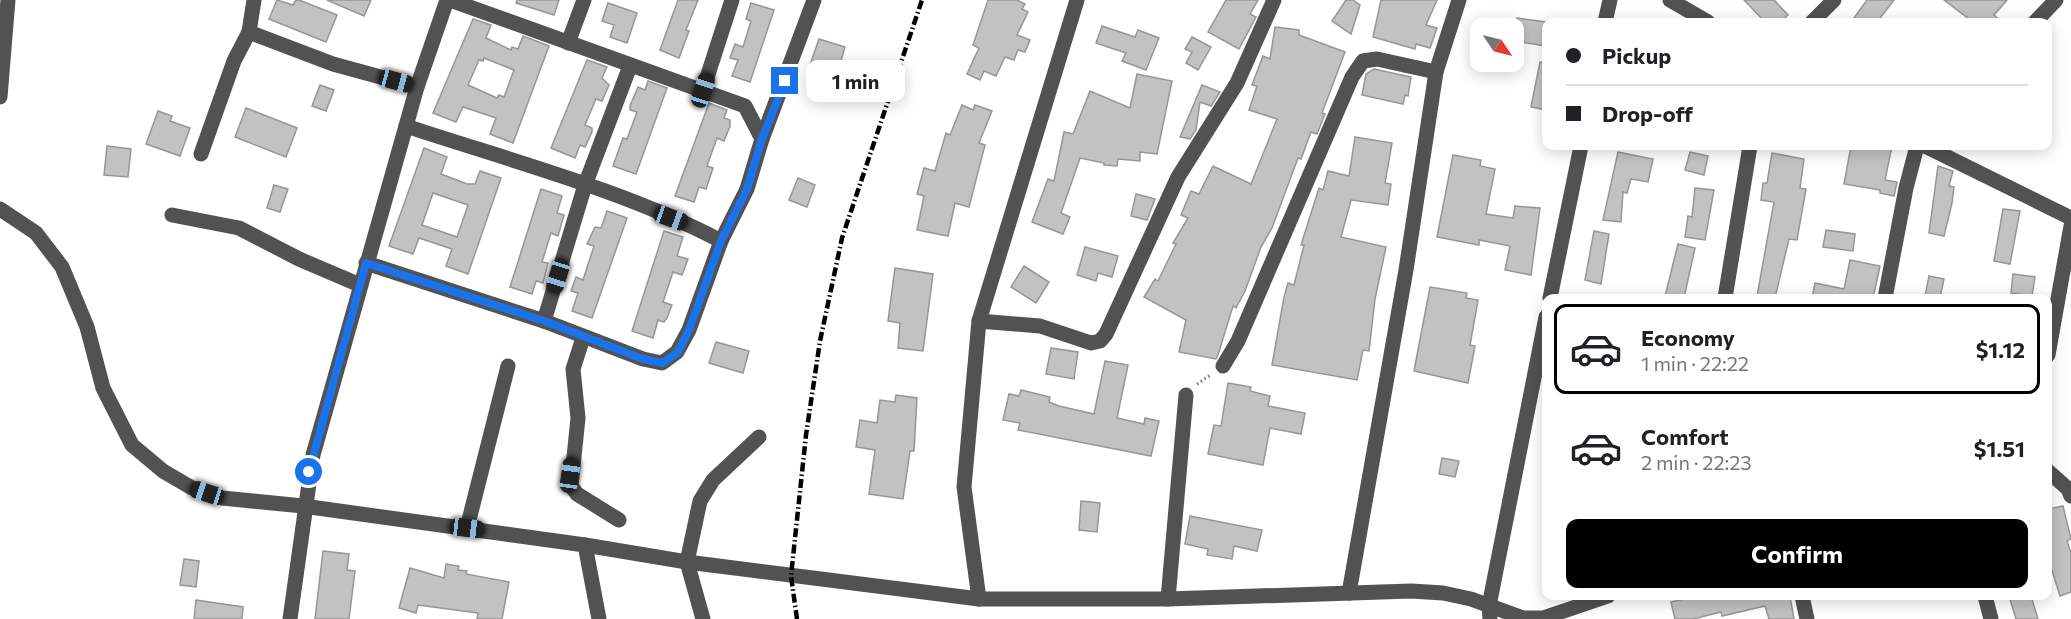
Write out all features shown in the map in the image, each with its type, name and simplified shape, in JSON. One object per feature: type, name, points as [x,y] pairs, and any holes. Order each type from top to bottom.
[{"type":"street","points":[[0,97],[8,0]]},
{"type":"street","points":[[201,154],[234,61],[249,32],[254,0]]},
{"type":"street","points":[[290,619],[303,506],[312,455],[417,87],[449,0],[745,106],[762,139]]},
{"type":"street","points":[[568,43],[584,0]]},
{"type":"street","points":[[703,90],[732,0]]},
{"type":"street","points":[[366,263],[544,321],[583,338],[643,359],[663,363],[678,352],[689,330],[721,241],[747,189],[762,139],[814,0]]},
{"type":"street","points":[[980,599],[964,487],[979,321],[1077,0]]},
{"type":"street","points":[[979,321],[1040,326],[1091,343],[1100,341],[1106,334],[1144,257],[1178,177],[1237,83],[1274,0]]},
{"type":"street","points":[[1349,593],[1406,270],[1436,72],[1459,0]]},
{"type":"street","points":[[1606,18],[1610,0]]},
{"type":"street","points":[[1670,0],[1701,18]]},
{"type":"street","points":[[1816,18],[1834,0]]},
{"type":"street","points":[[2039,18],[2056,0]]},
{"type":"street","points":[[249,32],[333,64],[417,87]]},
{"type":"street","points":[[1219,369],[1238,341],[1352,77],[1363,61],[1377,58],[1436,72]]},
{"type":"street","points":[[544,321],[585,185],[630,66]]},
{"type":"street","points":[[406,126],[585,185],[693,226],[721,241]]},
{"type":"street","points":[[1551,294],[1580,150]]},
{"type":"street","points":[[1726,294],[1749,150]]},
{"type":"street","points":[[1886,294],[1906,188],[1916,150]]},
{"type":"street","points":[[1933,150],[2071,218]]},
{"type":"street","points":[[0,209],[36,233],[62,267],[87,327],[103,388],[132,445],[163,471],[192,488],[222,498],[303,506],[585,545],[687,562],[980,599],[1168,599],[1349,593],[1443,593],[1489,612],[1523,618],[1567,615],[1599,600]]},
{"type":"street","points":[[172,214],[239,228],[299,259],[360,285]]},
{"type":"street","points":[[2052,333],[2071,226]]},
{"type":"street","points":[[583,338],[573,369],[578,418],[570,475],[571,486],[577,495],[619,520]]},
{"type":"street","points":[[1489,612],[1542,338]]},
{"type":"street","points":[[467,528],[508,366]]},
{"type":"street","points":[[1168,599],[1186,395]]},
{"type":"street","points":[[703,619],[687,562],[700,501],[707,487],[759,437]]},
{"type":"street","points":[[2052,475],[2068,489],[2071,496]]},
{"type":"street","points":[[585,545],[599,619]]},
{"type":"street","points":[[1803,600],[1807,619]]},
{"type":"street","points":[[1986,600],[1991,619]]},
{"type":"path","points":[[1186,395],[1219,369]]},
{"type":"building","points":[[277,0],[293,5],[296,0],[299,0],[337,15],[326,42],[269,19]]},
{"type":"building","points":[[327,0],[371,0],[364,16]]},
{"type":"building","points":[[517,0],[559,0],[554,15],[516,3]]},
{"type":"building","points":[[678,0],[698,0],[686,30],[689,31],[679,58],[660,50]]},
{"type":"building","points":[[988,0],[1017,0],[1025,4],[1022,9],[1028,12],[1017,35],[1030,40],[1025,52],[1018,50],[1014,60],[1005,57],[996,76],[984,71],[980,80],[967,74],[979,48],[973,45]]},
{"type":"building","points":[[1226,0],[1258,0],[1250,14],[1256,17],[1239,49],[1208,32]]},
{"type":"building","points":[[1346,0],[1353,0],[1360,5],[1351,34],[1332,21]]},
{"type":"building","points":[[1381,0],[1437,0],[1426,25],[1437,28],[1430,48],[1416,44],[1415,49],[1373,37]]},
{"type":"building","points":[[1744,0],[1774,0],[1788,15],[1785,18],[1761,18]]},
{"type":"building","points":[[1867,0],[1894,0],[1880,18],[1854,18]]},
{"type":"building","points":[[1944,0],[2007,0],[1994,15],[1997,18],[1968,18]]},
{"type":"building","points":[[608,3],[637,13],[627,43],[610,37],[614,25],[602,21]]},
{"type":"building","points":[[751,3],[774,10],[750,82],[732,76],[738,60],[730,58],[735,44],[743,47],[751,21],[746,19]]},
{"type":"building","points":[[473,19],[491,25],[486,38],[511,50],[512,47],[518,49],[523,36],[549,46],[513,143],[490,134],[496,118],[463,107],[456,122],[433,113]],"holes":[[[484,58],[514,70],[504,97],[499,95],[497,98],[468,85],[479,60],[483,61]]]},
{"type":"building","points":[[1524,19],[1542,21],[1542,45],[1524,43]]},
{"type":"building","points":[[1102,26],[1135,37],[1138,30],[1159,38],[1146,70],[1122,61],[1126,53],[1096,43]]},
{"type":"building","points":[[1275,27],[1299,30],[1299,35],[1345,52],[1322,113],[1325,114],[1317,134],[1311,132],[1301,159],[1298,158],[1245,291],[1236,308],[1233,306],[1216,359],[1179,352],[1186,320],[1144,297],[1155,279],[1158,281],[1176,244],[1173,243],[1188,218],[1181,215],[1191,191],[1199,194],[1213,166],[1251,184],[1277,119],[1249,110],[1257,86],[1252,85],[1263,56],[1270,59]]},
{"type":"building","points":[[1192,37],[1211,47],[1198,70],[1186,63],[1192,52],[1185,49]]},
{"type":"building","points":[[819,39],[845,47],[837,75],[810,65]]},
{"type":"building","points":[[587,60],[607,67],[602,78],[609,85],[602,101],[596,99],[585,125],[592,128],[592,132],[585,147],[580,145],[575,158],[551,148]]},
{"type":"building","points":[[1540,62],[1542,62],[1542,109],[1531,107]]},
{"type":"building","points":[[1374,69],[1411,77],[1408,96],[1405,95],[1403,104],[1362,95],[1366,74]]},
{"type":"building","points":[[1137,74],[1172,81],[1157,154],[1140,152],[1140,161],[1118,159],[1117,166],[1080,158],[1061,213],[1070,217],[1063,234],[1032,222],[1048,179],[1054,181],[1064,132],[1073,134],[1090,91],[1130,108]]},
{"type":"building","points":[[648,81],[667,88],[636,174],[613,166],[623,138],[627,139],[637,112],[630,110],[630,106],[638,87],[645,90]]},
{"type":"building","points":[[320,85],[334,90],[326,111],[312,106]]},
{"type":"building","points":[[1202,85],[1220,92],[1211,106],[1200,102],[1196,130],[1190,139],[1180,137]]},
{"type":"building","points":[[709,103],[727,110],[724,118],[730,120],[730,126],[724,141],[717,138],[707,166],[713,168],[706,189],[699,187],[694,202],[675,196]]},
{"type":"building","points":[[962,105],[973,110],[975,105],[992,111],[979,143],[985,145],[969,207],[955,203],[948,236],[917,230],[924,196],[917,194],[924,168],[935,171],[946,133],[950,135]]},
{"type":"building","points":[[246,108],[297,128],[286,157],[235,137]]},
{"type":"building","points":[[158,111],[172,116],[170,121],[190,128],[180,156],[146,144]]},
{"type":"building","points":[[1355,137],[1392,143],[1385,183],[1391,184],[1388,205],[1351,200],[1341,237],[1386,247],[1375,299],[1369,351],[1363,350],[1357,380],[1272,365],[1284,297],[1288,283],[1294,285],[1304,245],[1301,245],[1319,188],[1323,190],[1328,171],[1349,176]]},
{"type":"building","points":[[107,146],[131,149],[128,177],[104,175]]},
{"type":"building","points":[[424,148],[447,157],[441,174],[467,184],[475,184],[480,171],[501,178],[468,274],[446,266],[452,249],[419,238],[413,254],[389,246]],"holes":[[[433,193],[468,205],[457,237],[422,225]]]},
{"type":"building","points":[[1850,150],[1891,150],[1885,180],[1897,182],[1894,196],[1880,193],[1880,190],[1844,184]]},
{"type":"building","points":[[1618,152],[1653,159],[1648,182],[1631,179],[1627,193],[1623,192],[1621,222],[1603,220]]},
{"type":"building","points":[[1690,152],[1708,156],[1704,175],[1685,170]]},
{"type":"building","points":[[1772,153],[1804,159],[1800,188],[1806,189],[1797,240],[1789,239],[1776,294],[1757,294],[1774,202],[1761,200],[1763,183],[1767,183]]},
{"type":"building","points":[[1453,155],[1481,160],[1480,166],[1495,169],[1486,214],[1513,218],[1515,206],[1540,208],[1531,275],[1505,270],[1510,246],[1479,240],[1479,245],[1437,237]]},
{"type":"building","points":[[1938,166],[1953,171],[1949,186],[1954,187],[1952,203],[1944,236],[1929,233]]},
{"type":"building","points":[[798,178],[815,185],[807,207],[789,200]]},
{"type":"building","points":[[274,185],[288,189],[280,212],[267,208]]},
{"type":"building","points":[[1695,188],[1714,190],[1705,240],[1685,237],[1688,216],[1692,217]]},
{"type":"building","points":[[541,189],[562,196],[557,213],[564,215],[558,236],[551,233],[542,262],[548,263],[543,283],[536,281],[532,294],[510,287]]},
{"type":"building","points":[[1136,194],[1155,199],[1147,220],[1131,216]]},
{"type":"building","points":[[2003,209],[2020,211],[2010,264],[1994,261]]},
{"type":"building","points":[[607,211],[627,218],[592,318],[572,311],[578,293],[571,291],[576,277],[583,280],[594,246],[587,244],[595,227],[601,228]]},
{"type":"building","points":[[1826,230],[1855,234],[1853,251],[1823,247]]},
{"type":"building","points":[[664,231],[683,237],[677,256],[688,259],[682,275],[673,272],[663,302],[672,305],[664,322],[658,320],[653,338],[632,331]]},
{"type":"building","points":[[1594,231],[1609,234],[1601,284],[1585,280]]},
{"type":"building","points":[[1678,244],[1695,248],[1685,294],[1666,294]]},
{"type":"building","points":[[1085,247],[1118,256],[1112,277],[1098,273],[1096,281],[1077,275]]},
{"type":"building","points":[[1850,260],[1880,266],[1874,294],[1813,294],[1815,283],[1844,289]]},
{"type":"building","points":[[1024,266],[1049,282],[1036,303],[1011,287]]},
{"type":"building","points":[[895,268],[933,274],[923,351],[898,348],[900,323],[888,321]]},
{"type":"building","points":[[2013,274],[2035,277],[2032,294],[2011,293]]},
{"type":"building","points":[[1929,276],[1944,279],[1941,294],[1925,294]]},
{"type":"building","points":[[1430,287],[1467,293],[1466,298],[1478,300],[1470,345],[1475,346],[1468,383],[1414,371]]},
{"type":"building","points":[[716,342],[749,351],[743,373],[709,363]]},
{"type":"building","points":[[1051,348],[1078,352],[1074,379],[1046,374]]},
{"type":"building","points":[[1105,361],[1128,365],[1117,418],[1144,424],[1145,418],[1159,421],[1151,456],[1018,430],[1020,423],[1003,420],[1009,394],[1019,396],[1021,390],[1050,397],[1049,402],[1059,406],[1094,414]]},
{"type":"building","points":[[1228,383],[1251,387],[1250,391],[1270,396],[1268,406],[1305,413],[1301,434],[1270,428],[1263,465],[1208,454],[1214,425],[1221,426]]},
{"type":"building","points":[[896,395],[917,398],[914,451],[910,451],[903,499],[869,494],[875,450],[856,447],[860,420],[877,423],[880,400],[895,402]]},
{"type":"building","points":[[1442,458],[1459,461],[1455,477],[1439,474]]},
{"type":"building","points":[[1081,501],[1100,503],[1097,532],[1079,530]]},
{"type":"building","points":[[2063,506],[2071,539],[2067,541],[2071,553],[2071,592],[2060,596],[2052,571],[2052,508]]},
{"type":"building","points":[[1190,516],[1262,530],[1257,551],[1234,546],[1232,559],[1207,555],[1208,549],[1185,544]]},
{"type":"building","points":[[323,551],[349,554],[347,570],[355,571],[349,619],[315,619]]},
{"type":"building","points":[[184,559],[199,561],[196,587],[180,585]]},
{"type":"building","points":[[446,564],[459,566],[458,570],[467,571],[466,574],[509,582],[502,619],[477,619],[478,613],[418,605],[416,613],[399,608],[410,568],[444,578]]},
{"type":"building","points":[[196,600],[243,607],[242,619],[194,619]]},
{"type":"building","points":[[1680,600],[1791,600],[1794,619],[1769,619],[1765,606],[1722,616],[1721,612],[1693,619],[1675,619],[1671,602]]},
{"type":"building","points":[[2010,600],[2032,600],[2038,619],[2016,619]]},
{"type":"railway","points":[[797,619],[791,576],[806,435],[820,341],[842,238],[922,0]]},
{"type":"route","points":[[309,472],[366,263],[544,321],[583,338],[643,359],[663,363],[678,352],[689,330],[721,241],[747,189],[762,139],[785,81]]}]
